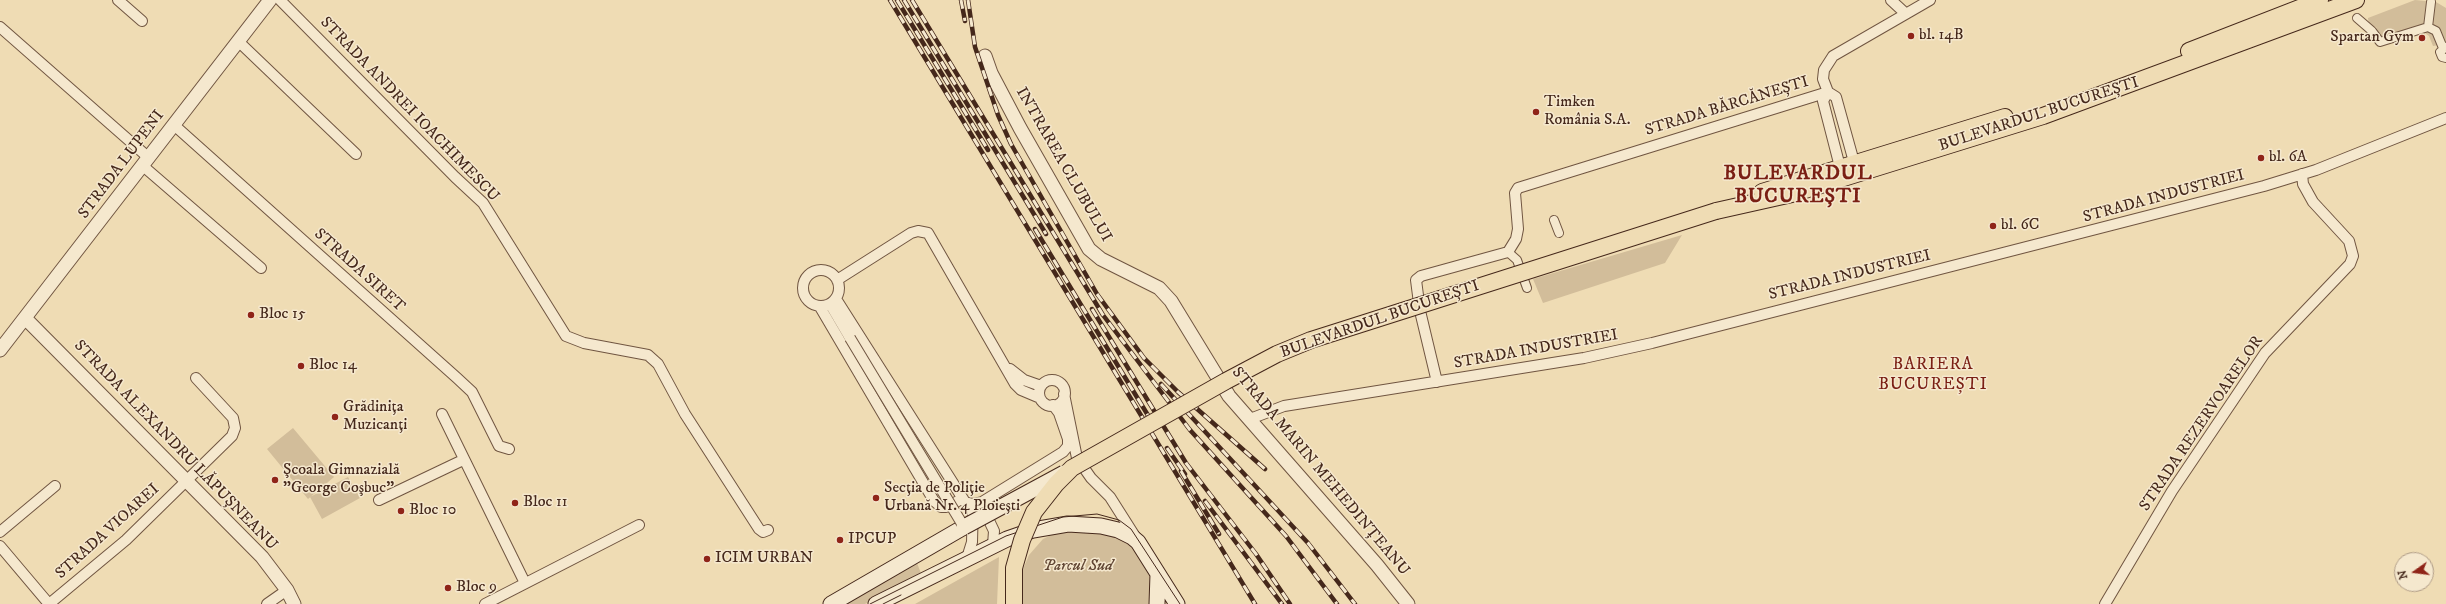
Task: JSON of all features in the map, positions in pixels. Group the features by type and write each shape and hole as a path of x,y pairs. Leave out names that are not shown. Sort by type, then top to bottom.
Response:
{"main road":[{"name":"BULEVARDUL BUCUREȘTI","path":"1716,212 1756,194 2095,87 2320,0"},
{"name":"BULEVARDUL BUCUREȘTI","path":"1014,604 1014,568 1027,526 1041,502 1074,462 1226,380 1294,347 1716,212 1792,194 2043,116 2356,0"},
{"path":"831,604 1074,462"},
{"path":"876,604 967,558 994,538 1007,539 1033,530 1058,525 1078,524 1118,530 1138,542 1176,604"},
{"path":"1156,604 1158,574"}],"street":[{"path":"118,0 142,21"},
{"name":"STRADA LUPENI","path":"0,350 270,0"},
{"name":"STRADA ANDREI IOACHIMESCU","path":"280,0 459,182 484,203 566,336 584,343 648,355 658,364 685,414 759,529 763,532 768,530"},
{"path":"1891,0 1905,13"},
{"name":"STRADA BĂRCĂNEȘTI","path":"1508,252 1516,239 1518,228 1515,193 1518,188 1828,92 1823,79 1824,70 1833,56 1905,13 1930,0"},
{"path":"2428,27 2431,2"},
{"path":"2357,18 2372,31 2380,42 2428,27 2436,31 2444,48 2440,54 2446,58"},
{"path":"0,27 261,268"},
{"path":"238,41 356,154"},
{"name":"INTRAREA CLUBULUI","path":"985,56 996,82 1020,128 1089,248 1101,259 1159,288 1178,310 1208,362"},
{"path":"1828,92 1836,97 1847,165 1823,101 1828,92"},
{"name":"STRADA INDUSTRIEI","path":"1250,419 1284,406 1584,358 1637,346 2076,235 2302,174 2446,118"},
{"name":"STRADA SIRET","path":"174,125 472,392 499,446 509,449"},
{"name":"STRADA REZERVOARELOR","path":"2105,604 2172,490 2265,353 2350,264 2353,256 2349,241 2313,202 2303,184 2302,174"},
{"path":"1554,220 1559,233"},
{"path":"837,280 911,233 918,231 928,233 1018,387 1040,398 1046,404 1053,405 1061,401 1064,394"},
{"path":"1437,382 1420,311 1416,280 1421,276 1508,252 1517,260 1527,288"},
{"path":"820,270 831,274 837,280 839,287 828,303 811,304 806,298 803,291 805,280 812,273 820,270"},
{"path":"828,303 964,527"},
{"path":"828,303 917,473 929,491 941,507 946,507 961,499"},
{"path":"828,303 961,499 977,504 994,538"},
{"name":"STRADA ALEXANDRU LĂPUȘNEANU","path":"25,318 262,558 287,590 294,604"},
{"path":"1002,360 1019,378 1041,386"},
{"name":"STRADA MARIN MEHEDINȚEANU","path":"1208,362 1229,396 1377,564 1408,604"},
{"name":"STRADA VIOAREI","path":"49,604 126,540 232,436 235,428 230,412 196,378"},
{"path":"1040,398 1041,386 1048,381 1056,381 1062,386 1074,462"},
{"path":"977,504 1063,452 1068,446 1068,439 1059,413 1053,405"},
{"path":"442,414 463,460 526,583"},
{"path":"1063,452 1086,472 1116,506 1138,542"},
{"path":"379,500 463,460"},
{"path":"917,473 927,479 933,479 943,475 947,477"},
{"path":"929,491 930,482 933,479"},
{"path":"0,532 55,486"},
{"path":"967,558 972,542 977,504"},
{"path":"1078,524 1109,523 1116,517 1116,506"},
{"path":"485,604 640,525"},
{"path":"0,546 49,604"},
{"path":"267,604 287,590"}],"green space":[{"path":"2415,0 2436,2 2446,8 2446,44 2433,46 2429,36 2419,28 2387,40 2381,37 2376,27 2369,26 2368,18"},
{"path":"1682,235 1665,263 1543,303 1533,279"},
{"path":"293,428 334,477 308,499 267,449"},
{"path":"348,477 360,498 322,519 310,497"},
{"name":"Parcul Sud","path":"1062,530 1123,535 1148,565 1153,586 1151,604 1022,604 1021,574 1029,555 1043,539"},
{"name":"Parcul Sud","path":"999,557 997,604 915,604"},
{"path":"917,563 922,576 865,604 841,604"}],"tram line":[{"path":"870,604 1006,536 1063,517 1097,514 1119,520 1131,529 1180,604"},
{"path":"883,604 901,595"}],"railway":[{"path":"890,0 1255,604"},
{"path":"897,0 988,150"},
{"path":"904,0 1046,234"},
{"path":"912,0 1103,315 1190,430 1286,536 1337,604"},
{"path":"961,0 965,21"},
{"path":"968,0 975,47 998,115 1011,144 1097,294 1144,358 1178,392 1265,469"},
{"path":"1035,229 1149,417"},
{"path":"1092,309 1186,463 1256,554 1290,604"},
{"path":"1161,384 1308,543 1355,604"},
{"path":"1167,448 1185,474"},
{"path":"1181,471 1219,534"},
{"path":"1205,501 1282,604"}],"place":[{"name":"bl. 14B","path":"1911,36"},
{"name":"Spartan Gym","path":"2422,38"},
{"name":"Timken România S.A.","path":"1536,112"},
{"name":"bl. 6A","path":"2261,158"},
{"name":"bl. 6C","path":"1993,226"},
{"name":"Bloc 15","path":"251,315"},
{"name":"Bloc 14","path":"301,366"},
{"name":"Grădinița Muzicanți","path":"335,417"},
{"name":"Şcoala Gimnazială \"George Coşbuc\"","path":"275,480"},
{"name":"Secția de Poliție Urbană Nr. 4 Ploiești","path":"876,498"},
{"name":"Bloc 11","path":"515,503"},
{"name":"Bloc 10","path":"401,511"},
{"name":"IPCUP","path":"840,540"},
{"name":"ICIM URBAN","path":"707,559"},
{"name":"Bloc 9","path":"448,588"}],"district":[{"name":"BULEVARDUL BUCUREȘTI","path":"1798,186"},
{"name":"BARIERA BUCUREȘTI","path":"1933,375"}]}
